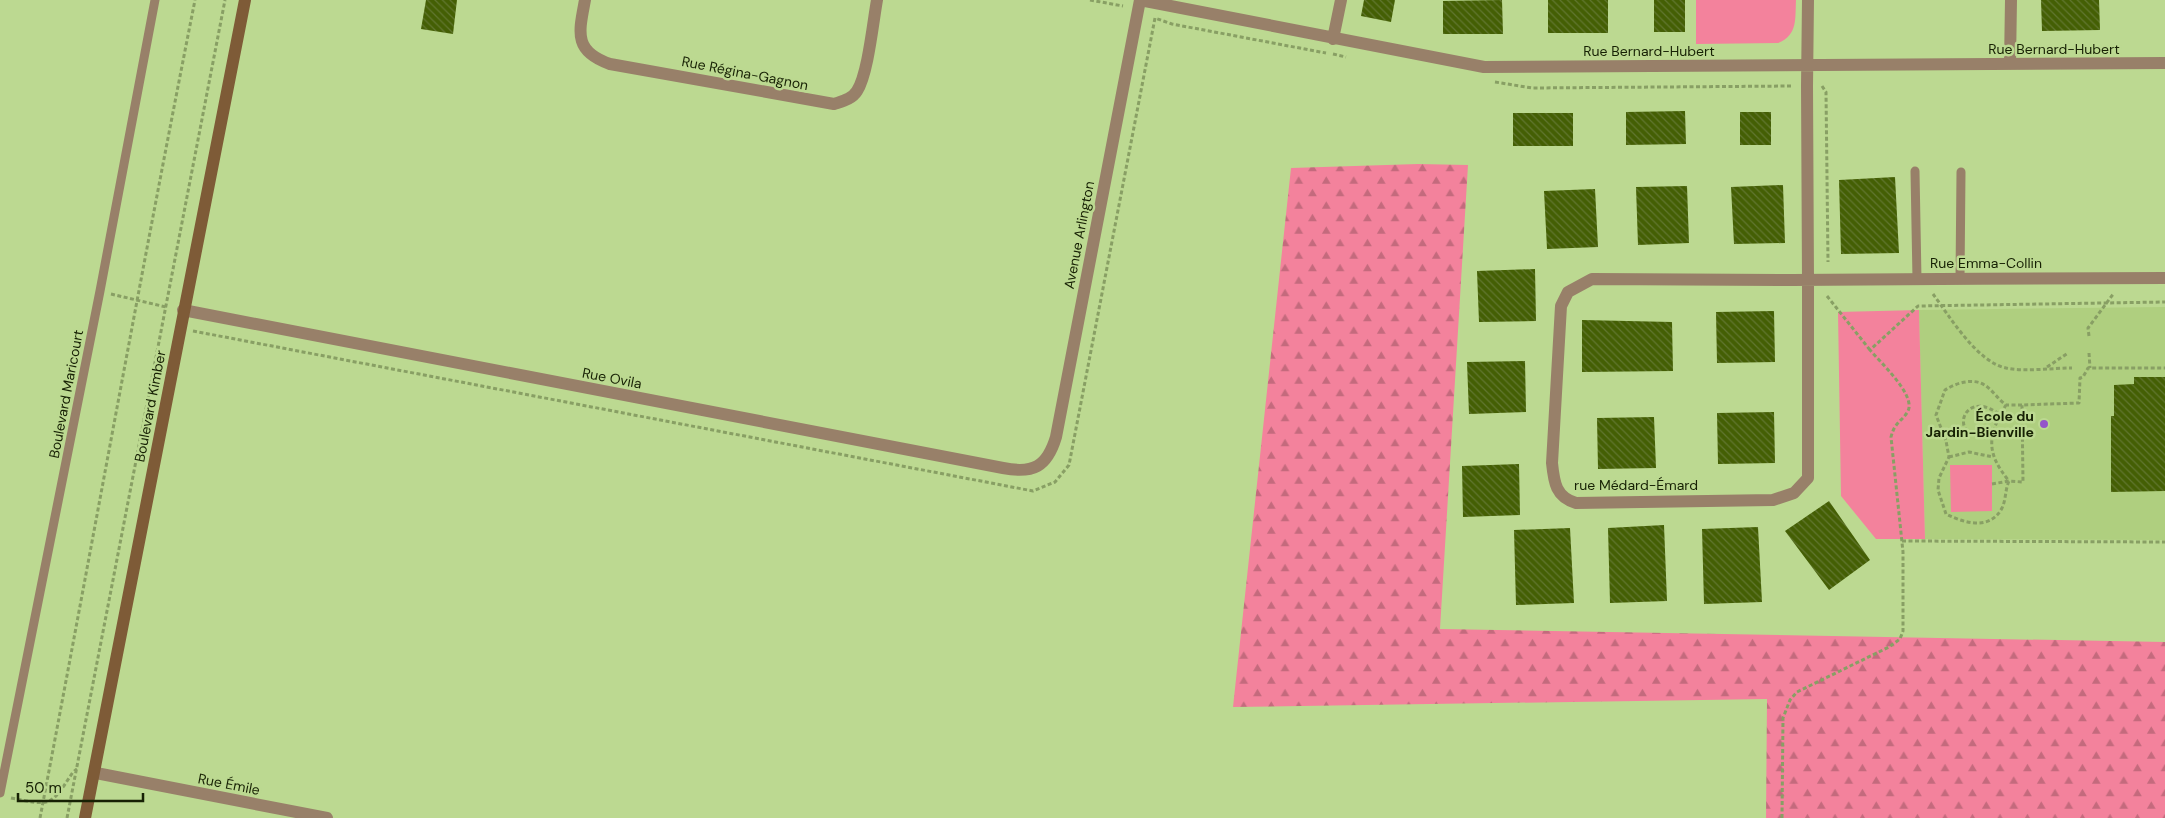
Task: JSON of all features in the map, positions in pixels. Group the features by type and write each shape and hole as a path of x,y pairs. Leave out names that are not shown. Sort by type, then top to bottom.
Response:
{"street":[{"name":"Boulevard Kimber","path":"85,818 96,773 183,310 245,0"},
{"name":"Rue Régina-Gagnon","path":"585,0 580,31 581,41 586,52 597,60 619,66 834,104 848,100 857,92 862,79 877,0"},
{"name":"Rue Bernard-Hubert","path":"1140,0 1333,39 1484,66 2165,63"},
{"name":"Avenue Arlington","path":"1035,468 1047,459 1056,437 1140,0"},
{"path":"1333,39 1341,0"},
{"name":"rue Médard-Émard","path":"1808,0 1807,65 1808,280 1808,478 1794,493 1773,500 1576,503 1566,500 1554,486 1552,464 1561,306 1568,292 1592,279 1808,280"},
{"path":"2010,64 2011,0"},
{"name":"Rue Emma-Collin","path":"1808,280 2165,278"},
{"name":"Rue Ovila","path":"183,310 1003,468 1015,470 1035,468"},
{"name":"Rue Émile","path":"96,773 327,818"}],"lane":[{"name":"Boulevard Maricourt","path":"4,795 156,0"},
{"path":"1915,171 1918,279"},
{"path":"1960,279 1961,172"}],"path":[{"path":"40,818 89,566 136,301 195,0"},
{"name":"Boulevard Kimber","path":"67,818 78,769 225,0"},
{"path":"1090,0 1123,6"},
{"path":"209,335 1026,491 1043,488 1055,482 1069,465 1155,18"},
{"path":"1822,86 1826,92 1828,262"},
{"path":"100,291 166,307"},
{"path":"2089,336 2088,328 2114,293"},
{"path":"1933,294 1980,355 1992,363 2006,368 2072,368"},
{"path":"1782,818 1783,718 1790,700 1797,692 1889,647 1900,639 1903,631 1902,542 1891,437 1893,427 1908,412 1910,403 1906,393 1827,296"},
{"path":"1870,350 1918,306 2165,302"},
{"path":"2047,368 2062,359 2068,352"},
{"path":"2089,353 2090,368"},
{"path":"2006,405 1992,437 1994,457 2009,481 2002,510 1990,520 1978,524 1961,522 1946,514 1940,500 1938,478 1948,457 1946,441 1936,415 1945,390 1964,382 1977,382 1987,386 2006,405 2079,403 2080,378 2090,368 2165,368"},
{"path":"1992,437 1979,436 1969,432 1965,427 1965,414 1968,409 1976,405 1983,405 2000,415"},
{"path":"1992,484 2009,481 2023,482 2022,405"},
{"path":"1948,457 1969,452 1994,457"},
{"path":"1902,542 2165,542"},
{"path":"4,795 44,804 55,799 73,772 78,769"}],"shaded area":[{"name":"École du Jardin-Bienville","path":"2165,307 2165,540 1925,539 1919,310"}],"green space":[{"path":"1696,0 1796,0 1794,26 1789,36 1778,43 1696,44"},
{"path":"1418,164 1468,165 1440,629 2165,642 2165,818 1766,818 1767,699 1233,707 1291,168"},
{"path":"1919,310 1925,539 1876,539 1841,496 1838,312"},
{"path":"1950,465 1992,465 1992,511 1951,512"}],"building":[{"path":"426,0 457,0 453,34 421,29"},
{"path":"1364,0 1395,0 1391,22 1361,16"},
{"path":"1502,0 1503,34 1443,34 1443,1"},
{"path":"1548,0 1608,0 1608,33 1548,33"},
{"path":"1654,0 1685,0 1685,32 1654,32"},
{"path":"2041,0 2099,0 2100,30 2042,31"},
{"path":"1685,111 1686,144 1626,145 1626,112"},
{"path":"1740,112 1771,112 1771,145 1740,145"},
{"path":"1513,113 1573,113 1573,146 1513,146"},
{"path":"1895,177 1899,253 1841,254 1839,180"},
{"path":"1783,185 1785,243 1734,244 1731,187"},
{"path":"1687,186 1689,243 1638,245 1636,187"},
{"path":"1595,189 1598,247 1547,249 1544,191"},
{"path":"1535,269 1536,321 1479,322 1477,271"},
{"path":"1774,311 1775,362 1717,363 1716,312"},
{"path":"1582,320 1672,322 1673,371 1582,372"},
{"path":"1525,361 1526,412 1469,414 1467,362"},
{"path":"2134,377 2165,377 2165,491 2111,492 2111,416 2114,416 2114,385 2134,384"},
{"path":"1774,412 1775,463 1718,464 1717,413"},
{"path":"1654,417 1656,468 1598,469 1597,418"},
{"path":"1519,464 1520,515 1463,517 1462,466"},
{"path":"1829,501 1870,560 1829,590 1785,531"},
{"path":"1664,525 1667,601 1610,603 1608,528"},
{"path":"1758,527 1762,602 1704,604 1702,529"},
{"path":"1570,528 1574,603 1516,605 1514,530"}],"place":[{"name":"École du Jardin-Bienville","path":"2044,424"}]}
